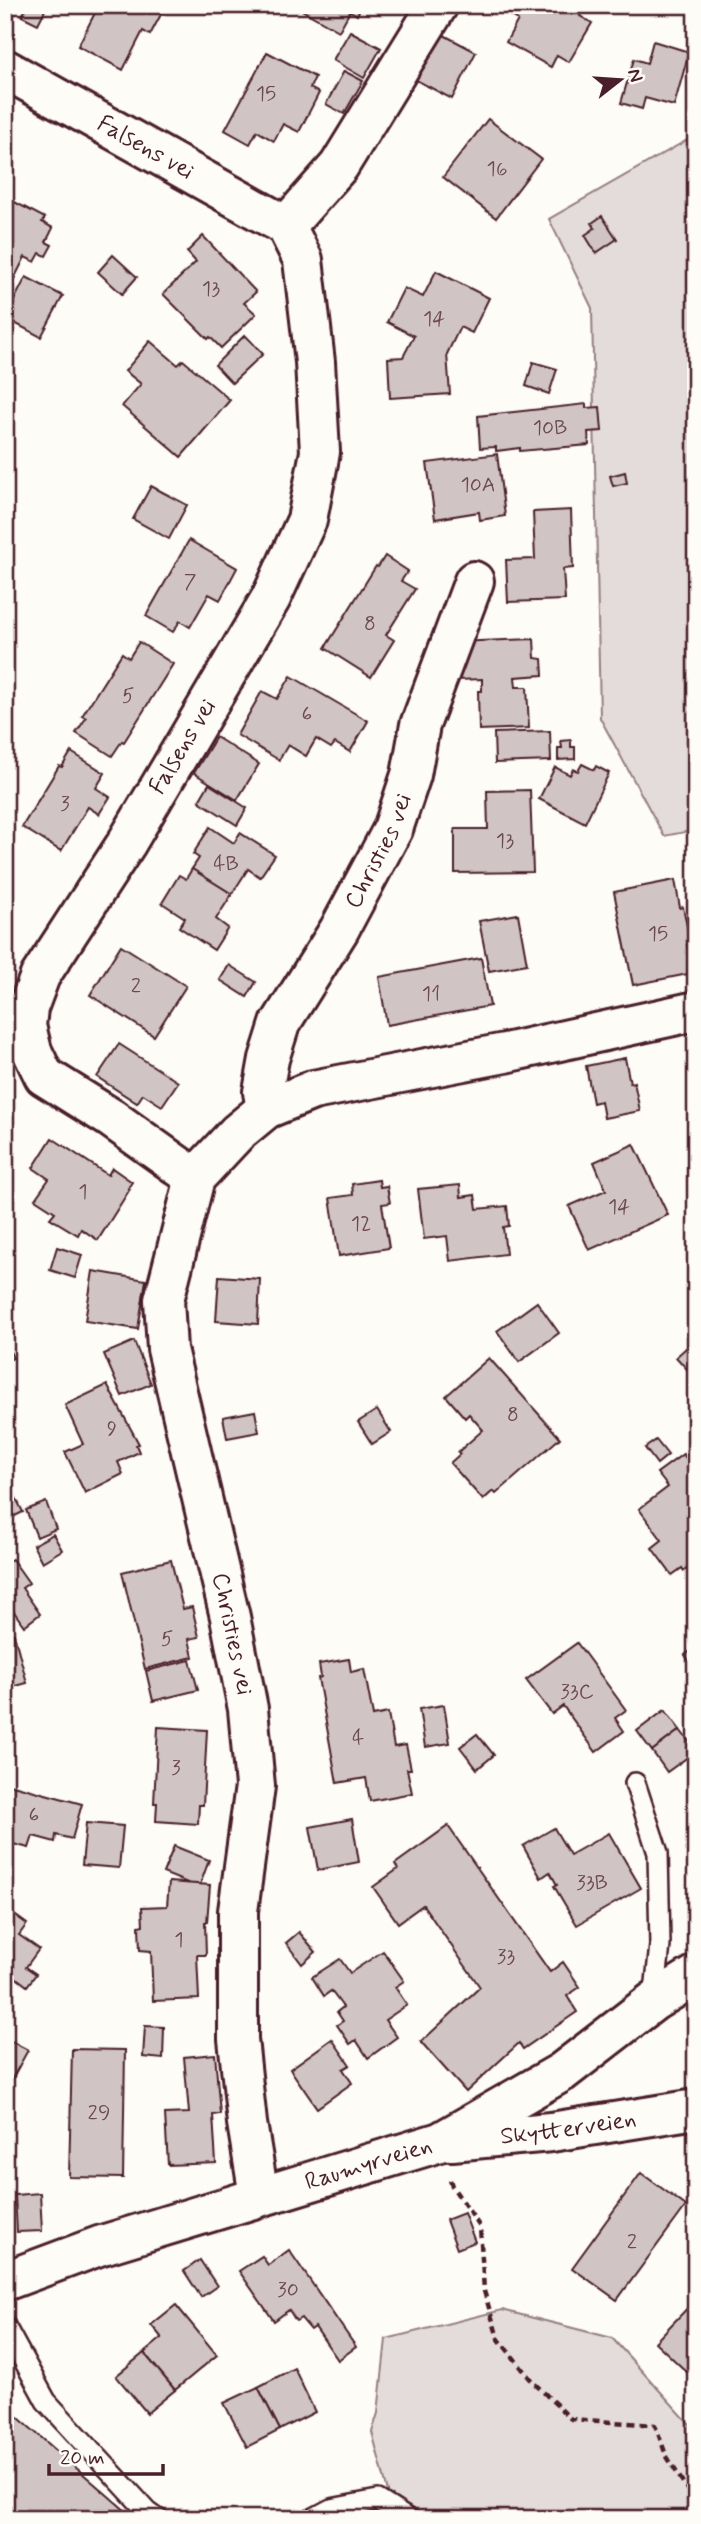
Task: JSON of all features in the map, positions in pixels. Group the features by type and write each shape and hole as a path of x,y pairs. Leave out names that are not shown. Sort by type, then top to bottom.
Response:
{"street":[{"path":"286,226 339,166 438,5"},
{"name":"Falsens vei","path":"5,69 286,226 303,260 315,362 320,453 307,520 271,598 126,844 40,976 28,1008 26,1026 32,1051 44,1076 111,1118 195,1178"},
{"name":"Christies vei","path":"266,1109 263,1092 268,1059 281,1024 339,930 393,828 411,775 420,725 474,581"},
{"name":"Christies vei","path":"259,2196 247,2123 238,2039 238,1912 255,1786 248,1709 230,1617 167,1349 164,1300 195,1178 237,1133 266,1109 313,1090 505,1053 696,1011"},
{"name":"Raumyrveien","path":"5,2281 99,2246 440,2142 562,2072 654,2001 696,1975"},
{"name":"Skytterveien","path":"440,2142 551,2132 696,2109"}],"lane":[{"path":"635,1783 658,1853 660,1945 654,2001"},
{"path":"5,2326 46,2401 148,2512 158,2519"},
{"path":"312,2519 331,2509 378,2500 408,2519"}],"path":[{"path":"440,2142 452,2186 480,2227 484,2291 498,2338 532,2381 571,2418 655,2425 666,2455 696,2504"}],"shaded area":[{"path":"696,135 696,830 664,836 600,718 592,308 549,219"},
{"path":"502,2310 612,2338 696,2431 696,2519 395,2519 372,2432 378,2413 386,2339"}],"building":[{"path":"28,5 47,6 38,24 22,16"},
{"path":"99,5 166,5 150,35 143,31 123,70 78,46"},
{"path":"293,5 362,5 357,15 350,11 339,31"},
{"path":"516,5 585,5 580,16 592,23 569,62 557,55 551,67 506,42 518,20 510,15"},
{"path":"350,31 381,48 364,78 333,60"},
{"path":"440,33 476,52 452,99 416,80"},
{"path":"653,41 689,52 674,106 645,98 642,109 621,103 634,59 647,63"},
{"path":"267,52 315,77 310,88 319,93 299,132 283,124 274,141 257,131 250,144 225,130"},
{"path":"344,71 363,81 344,114 326,104"},
{"path":"488,119 541,159 496,218 443,177"},
{"path":"5,197 45,218 42,222 53,228 46,242 52,245 46,256 40,253 35,262 25,257 12,283 5,280"},
{"path":"602,216 617,239 596,253 585,235 595,228 592,223"},
{"path":"203,236 256,292 244,303 256,314 221,348 210,337 208,339 163,294 196,262 187,252"},
{"path":"113,255 137,277 122,294 98,272"},
{"path":"436,271 489,298 472,333 460,327 447,354 450,394 390,398 388,358 403,357 414,336 387,322 404,288 423,297"},
{"path":"26,277 63,296 41,337 5,318"},
{"path":"245,335 263,354 232,383 215,365"},
{"path":"150,341 178,365 183,360 230,400 181,457 122,406 141,384 125,371"},
{"path":"533,362 557,369 549,394 526,386"},
{"path":"586,404 586,408 600,407 602,431 588,432 589,445 520,451 520,448 496,451 496,447 480,448 478,416"},
{"path":"497,454 505,516 480,520 479,512 435,519 427,463"},
{"path":"625,472 627,483 613,486 610,476"},
{"path":"151,486 187,505 169,539 133,519"},
{"path":"571,510 573,568 563,569 565,600 508,602 506,560 535,559 533,512"},
{"path":"189,540 237,568 220,600 209,594 190,627 180,621 173,632 146,616"},
{"path":"385,556 408,571 401,581 415,589 386,635 394,640 371,677 325,648"},
{"path":"534,639 535,658 542,659 543,675 515,677 516,687 527,687 529,728 479,730 478,691 482,691 482,679 457,680 455,642"},
{"path":"139,642 173,664 124,742 122,741 112,756 76,733 86,718 82,716 122,653 129,658"},
{"path":"291,676 368,721 350,752 335,743 331,748 316,739 306,756 288,745 279,760 237,735 262,691 277,699"},
{"path":"550,731 551,761 495,763 494,733"},
{"path":"216,737 259,764 237,800 194,773"},
{"path":"571,740 571,747 575,747 575,759 558,760 561,741"},
{"path":"71,752 105,773 96,788 110,797 99,814 88,807 61,851 22,827 59,766 62,767"},
{"path":"582,764 594,770 596,766 609,773 585,823 539,799 555,767 570,775 573,769 578,771"},
{"path":"209,784 247,808 237,825 199,801"},
{"path":"530,790 533,872 455,873 455,829 488,829 487,791"},
{"path":"210,827 234,843 240,833 275,855 260,877 248,869 232,894 192,869 199,858 193,854"},
{"path":"192,869 232,894 216,919 228,928 214,950 179,927 185,918 162,903 179,875 186,879"},
{"path":"675,880 691,945 687,945 693,973 633,985 614,892"},
{"path":"518,914 527,964 489,971 479,921"},
{"path":"121,945 186,986 154,1036 90,995"},
{"path":"481,958 490,1006 387,1025 379,977"},
{"path":"229,965 256,982 247,997 220,980"},
{"path":"119,1044 178,1082 162,1106 143,1094 137,1103 97,1077"},
{"path":"625,1058 630,1083 634,1082 640,1111 604,1118 601,1101 593,1103 586,1066"},
{"path":"52,1138 108,1175 112,1168 132,1182 98,1240 81,1229 78,1235 50,1218 55,1212 35,1199 49,1179 33,1168"},
{"path":"634,1144 668,1215 589,1250 569,1206 606,1190 594,1162"},
{"path":"379,1180 380,1187 387,1186 390,1203 382,1204 389,1248 339,1256 330,1198 353,1195 352,1184"},
{"path":"460,1185 461,1197 475,1195 477,1209 507,1206 509,1226 503,1227 506,1254 450,1261 447,1236 424,1239 418,1189"},
{"path":"57,1247 82,1255 75,1278 50,1270"},
{"path":"93,1271 146,1280 138,1329 85,1321"},
{"path":"219,1276 260,1279 258,1324 216,1321"},
{"path":"537,1302 559,1333 519,1362 497,1331"},
{"path":"696,1339 696,1379 676,1357"},
{"path":"5,1340 13,1358 5,1362"},
{"path":"134,1341 151,1384 122,1396 104,1354"},
{"path":"489,1358 560,1438 496,1494 493,1491 483,1500 450,1463 460,1454 458,1452 483,1430 469,1414 465,1418 446,1396"},
{"path":"107,1385 139,1444 136,1445 139,1452 118,1462 123,1474 85,1493 65,1452 83,1444 65,1405"},
{"path":"377,1410 391,1432 372,1444 358,1422"},
{"path":"255,1411 259,1432 227,1438 223,1417"},
{"path":"656,1440 668,1455 657,1464 645,1448"},
{"path":"683,1454 696,1472 696,1489 690,1494 696,1502 696,1562 684,1571 682,1568 672,1575 652,1548 662,1540 639,1509 668,1487 657,1473"},
{"path":"5,1476 23,1512 5,1521"},
{"path":"46,1502 56,1529 37,1537 26,1510"},
{"path":"53,1534 62,1550 42,1562 33,1545"},
{"path":"12,1559 29,1583 22,1588 40,1614 24,1626 5,1599 5,1564"},
{"path":"171,1560 183,1609 192,1607 199,1637 189,1639 193,1657 145,1669 122,1572"},
{"path":"14,1634 27,1683 5,1689 5,1636"},
{"path":"577,1643 626,1710 615,1718 624,1731 596,1752 563,1706 552,1714 526,1680"},
{"path":"696,1647 696,1671 685,1655"},
{"path":"349,1659 351,1672 364,1669 373,1716 388,1713 394,1747 406,1745 412,1793 370,1801 366,1778 337,1783 318,1678 321,1677 319,1664"},
{"path":"190,1660 198,1690 153,1701 146,1671"},
{"path":"444,1705 450,1743 425,1747 419,1709"},
{"path":"665,1710 680,1730 652,1751 637,1731"},
{"path":"158,1727 207,1730 203,1805 199,1805 198,1824 156,1821 157,1803 154,1803"},
{"path":"680,1730 696,1751 667,1772 652,1751"},
{"path":"477,1734 494,1755 477,1769 460,1747"},
{"path":"9,1784 82,1804 72,1839 56,1835 55,1842 33,1836 29,1848 5,1842 5,1799"},
{"path":"352,1819 359,1862 318,1870 310,1827"},
{"path":"86,1823 123,1826 119,1868 82,1865"},
{"path":"448,1826 550,1972 563,1962 580,1987 567,1996 577,2012 523,2049 519,2043 466,2092 421,2042 480,1987 423,1905 398,1923 373,1887 398,1869 395,1864"},
{"path":"554,1828 570,1855 609,1833 641,1888 577,1925 554,1886 557,1885 550,1872 541,1878 523,1846"},
{"path":"174,1846 209,1860 200,1885 190,1884 163,1873"},
{"path":"169,1882 210,1885 205,1922 206,1955 197,1955 199,1999 153,2001 151,1951 140,1950 139,1926 143,1925 142,1907 167,1906"},
{"path":"5,1908 27,1924 19,1935 39,1949 26,1967 36,1974 27,1986 5,1969"},
{"path":"299,1932 316,1952 302,1964 286,1943"},
{"path":"383,1951 404,1981 395,1987 407,2005 385,2020 397,2037 368,2058 356,2040 350,2044 337,2025 343,2021 337,2012 343,2007 331,1991 324,1996 312,1977 340,1959 350,1973"},
{"path":"145,2026 164,2027 163,2059 143,2057"},
{"path":"5,2038 28,2050 12,2079 5,2075"},
{"path":"332,2039 350,2065 343,2069 352,2083 317,2108 290,2069"},
{"path":"72,2049 125,2050 123,2178 69,2177"},
{"path":"215,2054 220,2114 213,2115 216,2163 168,2165 165,2114 189,2113 184,2057"},
{"path":"641,2173 686,2206 617,2300 572,2268"},
{"path":"40,2193 42,2231 17,2232 15,2195"},
{"path":"464,2213 475,2242 457,2249 446,2220"},
{"path":"289,2250 356,2347 338,2360 315,2327 311,2330 301,2318 296,2321 289,2310 274,2321 239,2271 262,2256 268,2265"},
{"path":"200,2260 217,2286 201,2297 184,2271"},
{"path":"696,2299 696,2367 689,2374 655,2342"},
{"path":"176,2305 217,2355 175,2390 144,2353 162,2338 151,2325"},
{"path":"144,2353 175,2390 147,2413 116,2376"},
{"path":"294,2368 315,2412 280,2430 258,2387"},
{"path":"258,2387 280,2430 247,2447 224,2403"},
{"path":"5,2406 135,2519 5,2519"}]}
